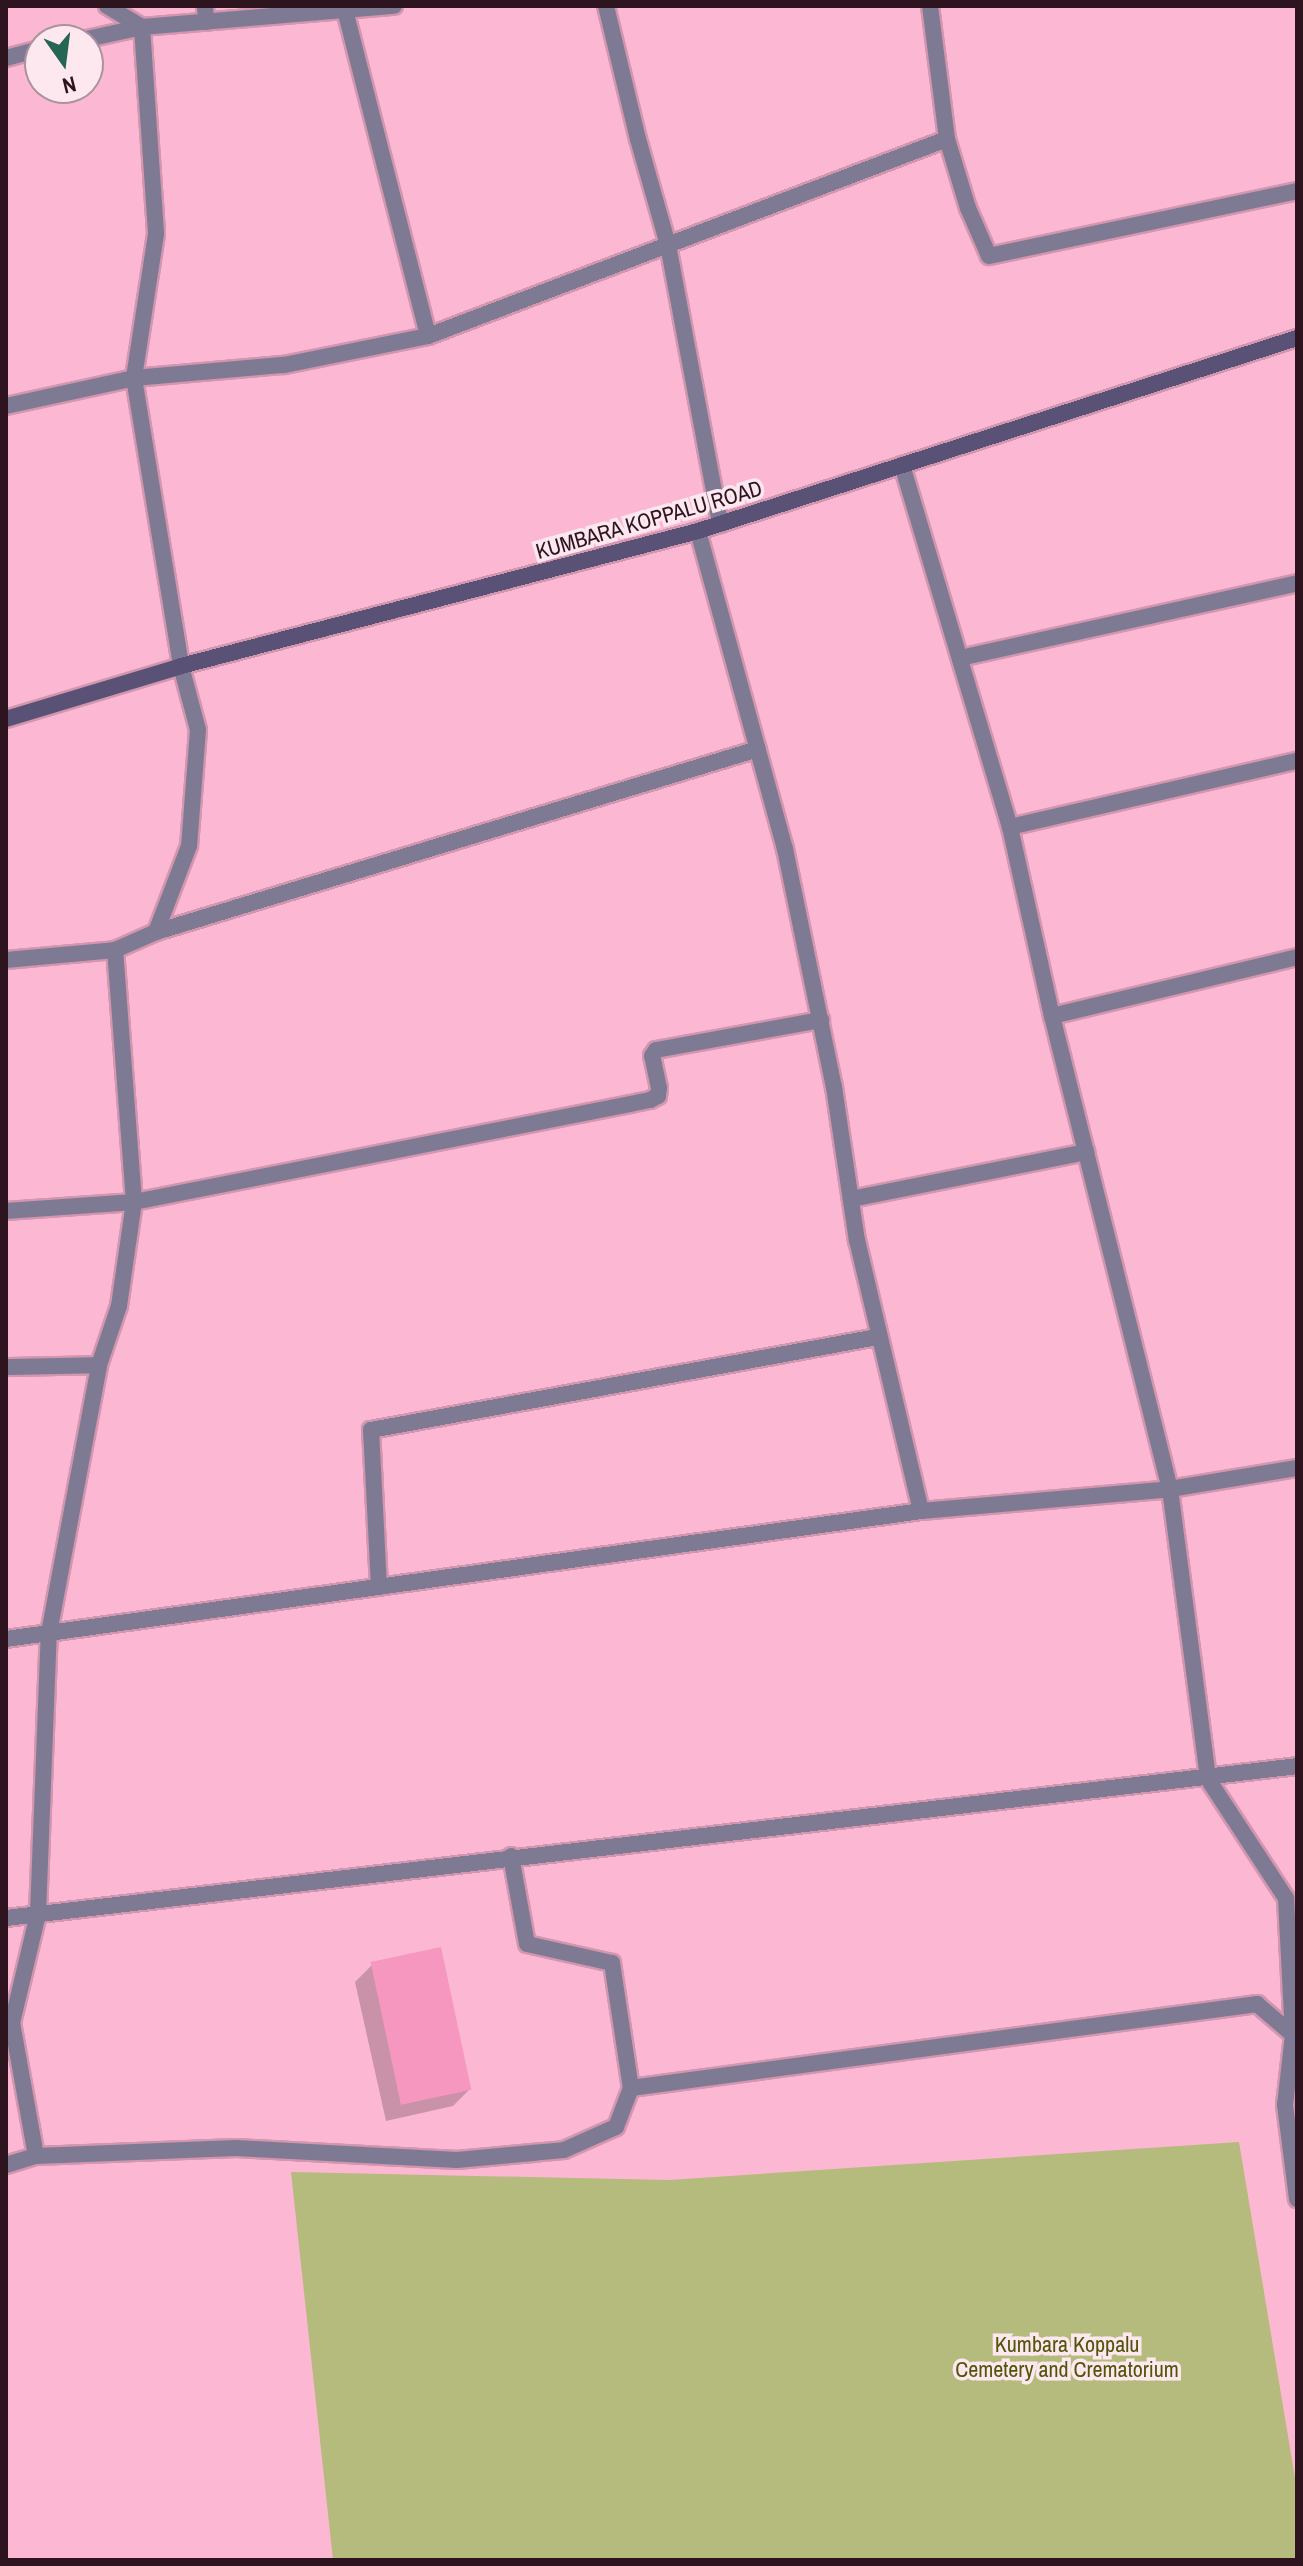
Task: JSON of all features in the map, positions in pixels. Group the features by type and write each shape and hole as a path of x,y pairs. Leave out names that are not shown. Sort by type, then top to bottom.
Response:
{"street":[{"path":"107,6 142,27"},
{"path":"104,35 205,14 383,6"},
{"path":"606,6 638,139 668,245 720,524"},
{"path":"930,6 947,139 968,208 989,256 1297,191"},
{"path":"345,10 428,336"},
{"path":"142,27 156,234 134,378 181,666 198,730 189,846 156,932"},
{"path":"6,406 134,378 284,365 428,336 947,139"},
{"name":"KUMBARA KOPPALU ROAD","path":"6,719 181,666 698,531 1297,338"},
{"path":"902,465 1010,827 1052,1016 1170,1489 1208,1779 1286,1898 1293,2035 1291,2104 1297,2199"},
{"path":"698,531 785,849 821,1020 877,1337 921,1511"},
{"path":"960,658 1297,583"},
{"path":"6,960 115,950 156,932 758,749"},
{"path":"1010,827 1297,761"},
{"path":"36,2156 12,2023 38,1914 49,1633 99,1365 119,1306 134,1202 115,950"},
{"path":"1052,1016 1297,957"},
{"path":"6,1211 134,1202 650,1100 658,1096 659,1088 652,1056 656,1050 821,1020"},
{"path":"851,1199 1086,1152"},
{"path":"379,1587 371,1430 877,1337"},
{"path":"6,1367 99,1365"},
{"path":"6,1639 921,1511 1170,1489 1297,1468"},
{"path":"6,1918 511,1856 1208,1779 1297,1766"},
{"path":"6,2165 36,2156 236,2148 457,2160 564,2150 616,2127 631,2088 612,1963 527,1944 511,1856"},
{"path":"631,2088 1257,2004 1293,2035"}],"green space":[{"name":"Kumbara Koppalu Cemetery and Crematorium","path":"1239,2142 1297,2490 1297,2560 333,2560 291,2172 669,2180"}],"building":[{"path":"441,1947 471,2090 401,2105 371,1962"}]}
